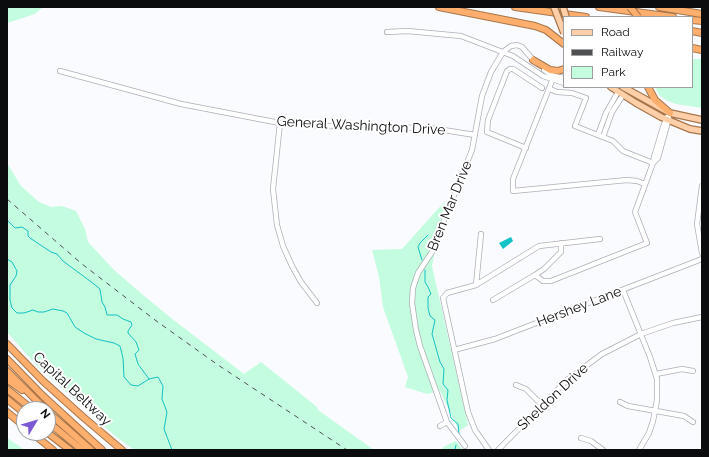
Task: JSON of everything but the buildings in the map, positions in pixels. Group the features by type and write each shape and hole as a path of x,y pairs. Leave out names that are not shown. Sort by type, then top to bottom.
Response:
{"highway":[{"path":"439,7 535,26 546,30 563,43"},
{"path":"515,7 579,16"},
{"path":"599,7 666,16"},
{"path":"630,7 637,16"},
{"path":"659,7 702,14"},
{"path":"520,22 546,33 563,48"},
{"path":"533,60 550,70 558,71 563,69"},
{"path":"649,88 655,100 670,113"},
{"name":"Capital Beltway","path":"7,344 54,392 122,450"},
{"path":"7,359 91,442 102,450"},
{"path":"7,371 37,401"},
{"path":"7,378 35,401"},
{"path":"7,389 22,401"},
{"path":"7,399 16,406"},
{"path":"7,412 16,419"},
{"path":"56,419 91,450"},
{"path":"56,429 82,450"},
{"path":"56,439 70,450"},
{"path":"42,441 53,450"}],"main road":[{"path":"554,7 563,30"},
{"path":"613,88 667,120 690,129 702,131"},
{"path":"625,88 649,103 670,113 702,120"}],"street":[{"path":"387,32 408,31 457,35 520,60 543,76 563,78"},
{"path":"503,52 511,46 519,46 527,51 533,60 554,78 563,82"},
{"name":"Bren Mar Drive","path":"465,446 447,422 418,341 412,296 418,273 436,246 443,223 472,150 485,86 491,72 503,52"},
{"path":"526,148 487,132 488,120 507,71 510,69 513,69 542,88"},
{"name":"General Washington Drive","path":"60,71 181,104 280,123 319,126 431,128 475,135"},
{"path":"554,78 513,179 513,192 627,180 645,184"},
{"path":"550,89 557,92 572,93 586,98 575,126 615,142 623,151 653,163"},
{"path":"600,136 621,93"},
{"path":"535,275 542,281 551,280 647,243 636,212 670,113"},
{"path":"280,123 273,189 277,225 283,246 292,266 301,282 317,303"},
{"path":"702,186 697,224 702,253"},
{"path":"476,285 481,234"},
{"path":"489,450 475,430 468,412 454,350 450,339 444,298 447,293 476,285 539,246 600,239"},
{"path":"493,300 544,269 561,252 561,243"},
{"name":"Hershey Lane","path":"454,350 495,339 702,259"},
{"path":"623,290 656,374 656,411 649,433 639,450"},
{"name":"Sheldon Drive","path":"498,450 567,380 589,363 614,347 641,334 673,323 702,317"},
{"path":"656,374 682,369 693,371"},
{"path":"516,385 526,389 542,405"},
{"path":"620,402 628,406 684,416 694,422"},
{"path":"440,426 447,422"},
{"path":"581,438 591,441 603,450"}],"green space":[{"path":"7,7 43,7 35,14 7,23"},
{"path":"693,59 702,59 702,108 676,104 659,95 656,88 693,88"},
{"path":"7,163 21,186 39,202 51,207 62,206 76,211 85,229 88,242 114,270 171,318 244,374 261,362 317,407 318,410 374,450 134,450 114,435 37,366 7,332"},
{"path":"445,201 432,266 468,425 459,431 440,391 427,394 405,387 408,377 383,307 379,277 372,250 402,249"},
{"path":"7,438 25,450 7,450"},
{"path":"456,441 463,450 441,450 445,446"}],"water":[{"path":"511,237 513,241 503,249 499,243"}],"waterway":[{"path":"7,220 15,228 22,227 28,231 28,236 30,238 51,252 57,254 63,261 100,289 102,302 107,315 117,315 131,322 132,325 128,333 136,342 139,350 135,354 138,364 149,379"},
{"path":"422,260 418,247 428,235"},
{"path":"7,259 12,262 17,271 16,276 10,285 10,300 12,308 17,313 24,313 33,310 44,312 53,309 63,311 67,313 75,327 84,333 96,339 120,346 123,358 124,377 131,385 138,386 149,379 158,377 163,386 162,399 167,412 164,429 172,450"},
{"path":"425,270 425,282 431,294 428,297 428,308 430,316 435,320 432,334 440,362 444,369 443,384 448,390 447,400 451,418 458,424 459,434"},
{"path":"455,450 456,445"}],"railway":[{"path":"7,199 82,264 155,320 218,365 347,450"}]}
